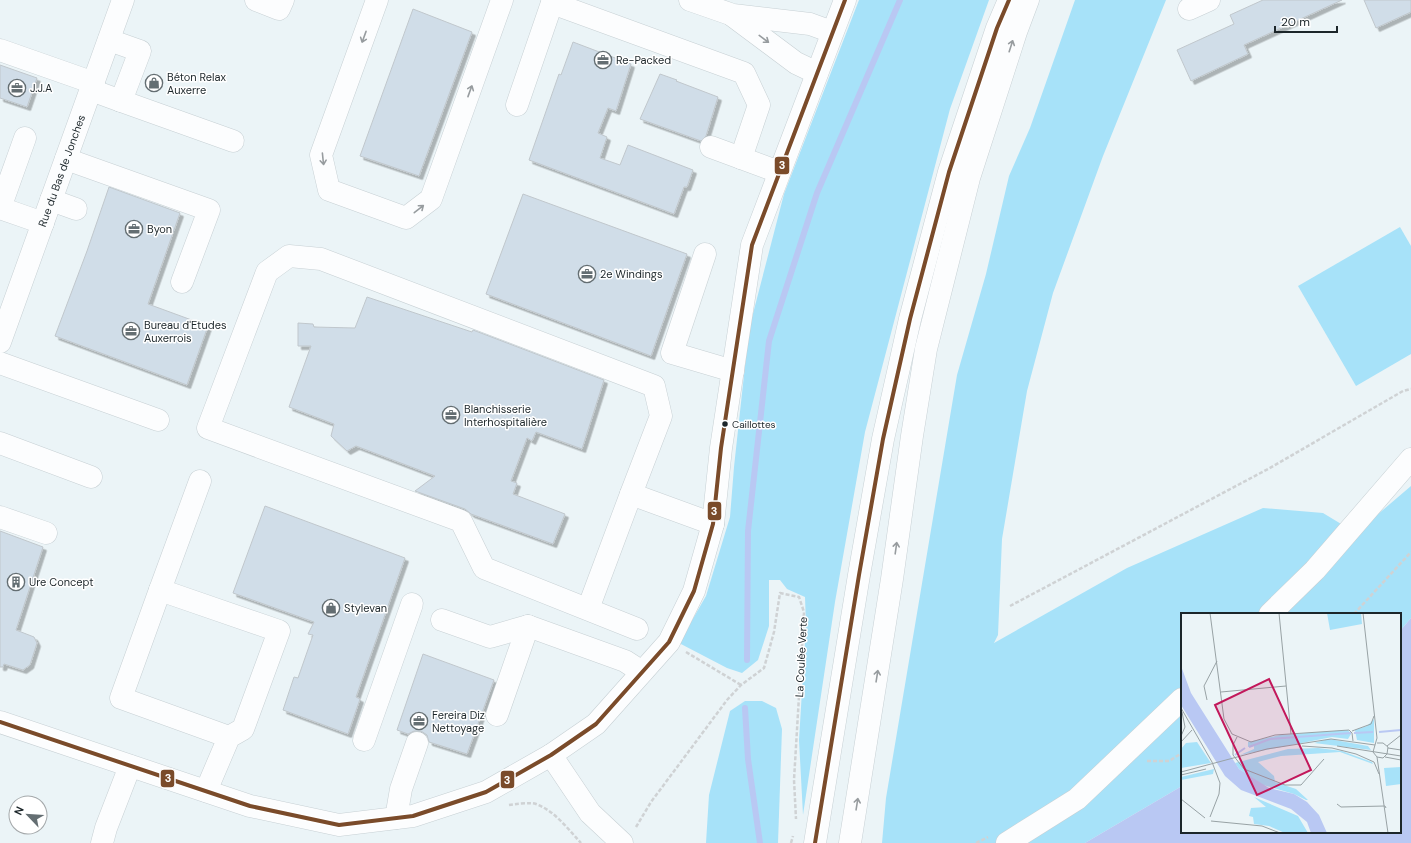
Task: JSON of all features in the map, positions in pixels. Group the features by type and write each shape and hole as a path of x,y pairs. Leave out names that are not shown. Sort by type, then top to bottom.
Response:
{"street":[{"name":"Rue du Bas de Jonches","path":"0,342 7,300 43,223 123,0"},
{"path":"256,0 279,9 282,0"},
{"path":"377,0 321,155 329,190 406,218 431,199 502,0"},
{"path":"690,0 732,15 810,24 832,32"},
{"path":"0,722 250,806 339,825 413,816 486,792 551,755 596,724 669,642 694,591 713,524 721,448 752,244 845,0"},
{"path":"815,843 858,575 881,447 910,319 950,172 997,28 1009,0"},
{"path":"850,843 892,579 926,349 969,178 1016,32 1028,0"},
{"path":"912,436 982,181 1042,0"},
{"path":"1189,9 1209,0"},
{"path":"516,105 553,2 744,73 759,105 740,158"},
{"path":"732,15 796,63 817,72"},
{"path":"109,40 140,51 121,101"},
{"path":"0,50 92,86 121,101 233,141"},
{"path":"25,138 0,208 43,223"},
{"path":"711,147 779,172"},
{"path":"66,159 208,210 182,282"},
{"path":"51,200 76,209"},
{"path":"704,254 672,353 733,371"},
{"path":"588,609 661,416 654,386 321,259 289,256 267,272 208,428 460,521 484,568 637,629"},
{"path":"0,363 158,420"},
{"path":"0,444 91,477"},
{"path":"1271,613 1315,570 1411,459"},
{"path":"200,481 121,698 229,737"},
{"path":"631,494 713,524"},
{"path":"0,516 46,533"},
{"path":"160,590 278,631 243,729 229,737 206,792"},
{"path":"364,740 412,604"},
{"path":"442,620 490,637 528,626 625,661 642,672"},
{"path":"497,715 528,626"},
{"path":"1007,843 1077,799 1181,700"},
{"path":"396,818 401,788 417,743"},
{"path":"551,755 590,813 616,838"},
{"path":"102,843 106,828 130,766"}],"path":[{"path":"1010,606 1268,469 1397,395 1411,389"},
{"path":"1355,613 1411,552"},
{"name":"La Coulée Verte","path":"616,838 652,802 727,700 741,685 764,668 774,632 780,593 799,597 804,612 794,780 796,822"},
{"path":"669,642 741,685"}],"shaded area":[{"path":"859,0 989,0 950,109 865,432 835,602 803,815 799,740 806,625 805,597 787,589 780,580 769,580 769,626 758,660 742,673 727,668 679,643 706,596 730,517 749,329 784,194"},
{"path":"1075,0 1166,0 1103,156 1053,293 1027,391 1002,539 998,635 994,643 1127,568 1263,508 1323,513 1356,533 1411,486 1411,618 1401,630 1401,613 1181,613 1181,787 1085,843 882,843 886,798 957,375 986,274 1009,176 1030,128"},
{"path":"1400,227 1411,246 1411,354 1356,386 1298,286"},
{"path":"1411,618 1411,843 1085,843 1181,787 1181,833 1401,833 1401,630"},
{"path":"745,701 762,701 776,708 782,729 778,843 706,843 709,795 730,711"}],"building":[{"path":"1263,0 1342,0 1244,45 1248,54 1191,81 1177,50 1234,24 1230,15"},
{"path":"1364,0 1411,0 1411,12 1376,28"},
{"path":"413,9 472,32 419,176 360,156"},
{"path":"573,42 631,64 616,111 608,108 598,133 607,137 600,158 620,165 628,145 693,170 687,187 684,187 674,214 529,160 559,74 561,75"},
{"name":"J.J.A","path":"0,65 37,78 27,107 0,98"},
{"path":"660,74 718,97 706,136 701,141 640,119"},
{"path":"109,187 180,213 148,304 208,326 187,385 55,336"},
{"name":"2e Windings","path":"523,194 687,254 651,356 486,294"},
{"name":"Blanchisserie Interhospitalière","path":"367,297 472,332 473,330 604,380 582,449 536,432 532,441 527,438 511,481 517,483 513,494 565,514 553,544 471,514 465,509 415,491 435,476 356,446 347,451 331,436 334,424 289,407 311,346 298,346 298,323 313,324 314,327 355,328"},
{"name":"Stylevan","path":"265,506 405,558 356,697 360,699 348,734 283,710 294,677 298,678 313,635 308,634 314,622 233,593"},
{"name":"Ure Concept","path":"0,531 43,547 16,630 34,637 37,643 30,665 23,670 4,664 3,667 0,667"},
{"path":"423,654 494,680 467,754 429,742 427,735 421,731 414,731 408,734 397,730"}],"waterway":[{"path":"747,660 748,531 769,341 817,193 900,0"},
{"path":"745,708 748,759 760,843"}],"transit line":[{"name":"3","path":"0,722 250,806 339,825 413,816 486,792 551,755 596,724 669,642 694,591 713,524 721,448 752,245 845,0"},
{"name":"3","path":"815,843 883,439 910,319 949,172 997,28 1009,0"}],"place":[{"name":"Re-Packed","path":"603,60"},
{"name":"Béton Relax Auxerre","path":"154,83"},
{"name":"J.J.A","path":"17,88"},
{"name":"Byon","path":"134,229"},
{"name":"2e Windings","path":"587,274"},
{"name":"Bureau d'Etudes Auxerrois","path":"131,331"},
{"name":"Blanchisserie Interhospitalière","path":"451,415"},
{"name":"Caillottes","path":"725,424"},
{"name":"Ure Concept","path":"16,582"},
{"name":"Stylevan","path":"331,608"},
{"name":"Fereira Diz Nettoyage","path":"419,721"}]}
